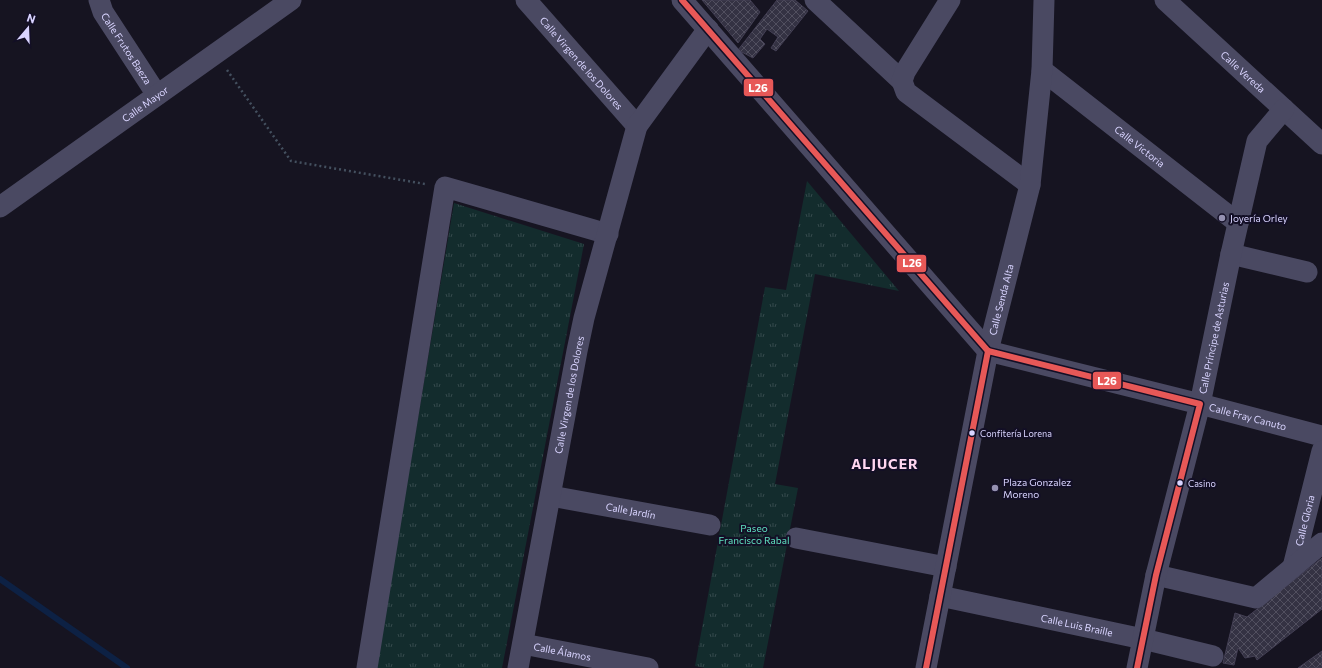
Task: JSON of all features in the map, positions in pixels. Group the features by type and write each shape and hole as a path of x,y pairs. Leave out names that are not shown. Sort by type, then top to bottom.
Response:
{"street":[{"name":"Calle Frutos Baeza","path":"99,0 103,12 157,95"},
{"name":"Calle Mayor","path":"0,207 291,0"},
{"name":"Calle Virgen de los Dolores","path":"526,0 637,126"},
{"path":"682,0 988,351"},
{"path":"815,0 902,81 906,92 1030,185"},
{"path":"902,81 905,72 950,0"},
{"name":"Calle Senda Alta","path":"926,668 988,351 1030,185 1042,70 1044,0"},
{"name":"Calle Vereda","path":"1165,0 1322,144"},
{"name":"Calle Virgen de los Dolores","path":"518,668 584,318 637,126 708,29"},
{"name":"Calle Victoria","path":"1042,70 1238,223"},
{"name":"Calle Príncipe de Asturias","path":"1137,668 1156,575 1200,404 1230,254 1258,142 1284,109"},
{"path":"368,668 445,187 608,234"},
{"path":"1230,254 1307,272"},
{"name":"Calle Fray Canuto","path":"988,351 1322,436"},
{"name":"Calle Gloria","path":"1294,567 1322,451"},
{"name":"Calle Jardín","path":"551,496 710,526"},
{"path":"796,538 946,567"},
{"path":"1156,575 1256,598 1322,543"},
{"name":"Calle Luis Braille","path":"940,596 1143,639 1213,656"},
{"name":"Calle Álamos","path":"523,644 648,668"}],"path":[{"path":"216,53 291,161 445,187"}],"green space":[{"name":"Paseo Francisco Rabal","path":"807,181 899,291 815,274 775,484 798,488 763,668 705,668 695,666 765,287 786,290"},
{"path":"454,203 584,244 502,668 376,668"}],"building":[{"path":"702,0 750,0 760,12 738,43"},
{"path":"777,0 795,0 808,11 776,51 771,48 778,37 767,29 760,39 765,44 753,58 738,50"},
{"path":"1322,558 1322,609 1257,660 1255,656 1245,658 1238,648 1234,665 1223,663 1235,613 1247,617"},
{"path":"1322,651 1322,668 1298,668"}],"waterway":[{"path":"0,579 127,668"}],"transit line":[{"name":"L26","path":"682,0 988,351"},
{"name":"L26","path":"988,351 1200,404 1156,575 1137,668"},
{"name":"L26","path":"926,668 988,351"}],"place":[{"name":"Joyería Orley","path":"1222,218"},
{"name":"Confitería Lorena","path":"972,433"},
{"name":"Casino","path":"1180,483"},
{"name":"Plaza Gonzalez Moreno","path":"995,488"}],"district":[{"name":"ALJUCER","path":"885,464"}]}
